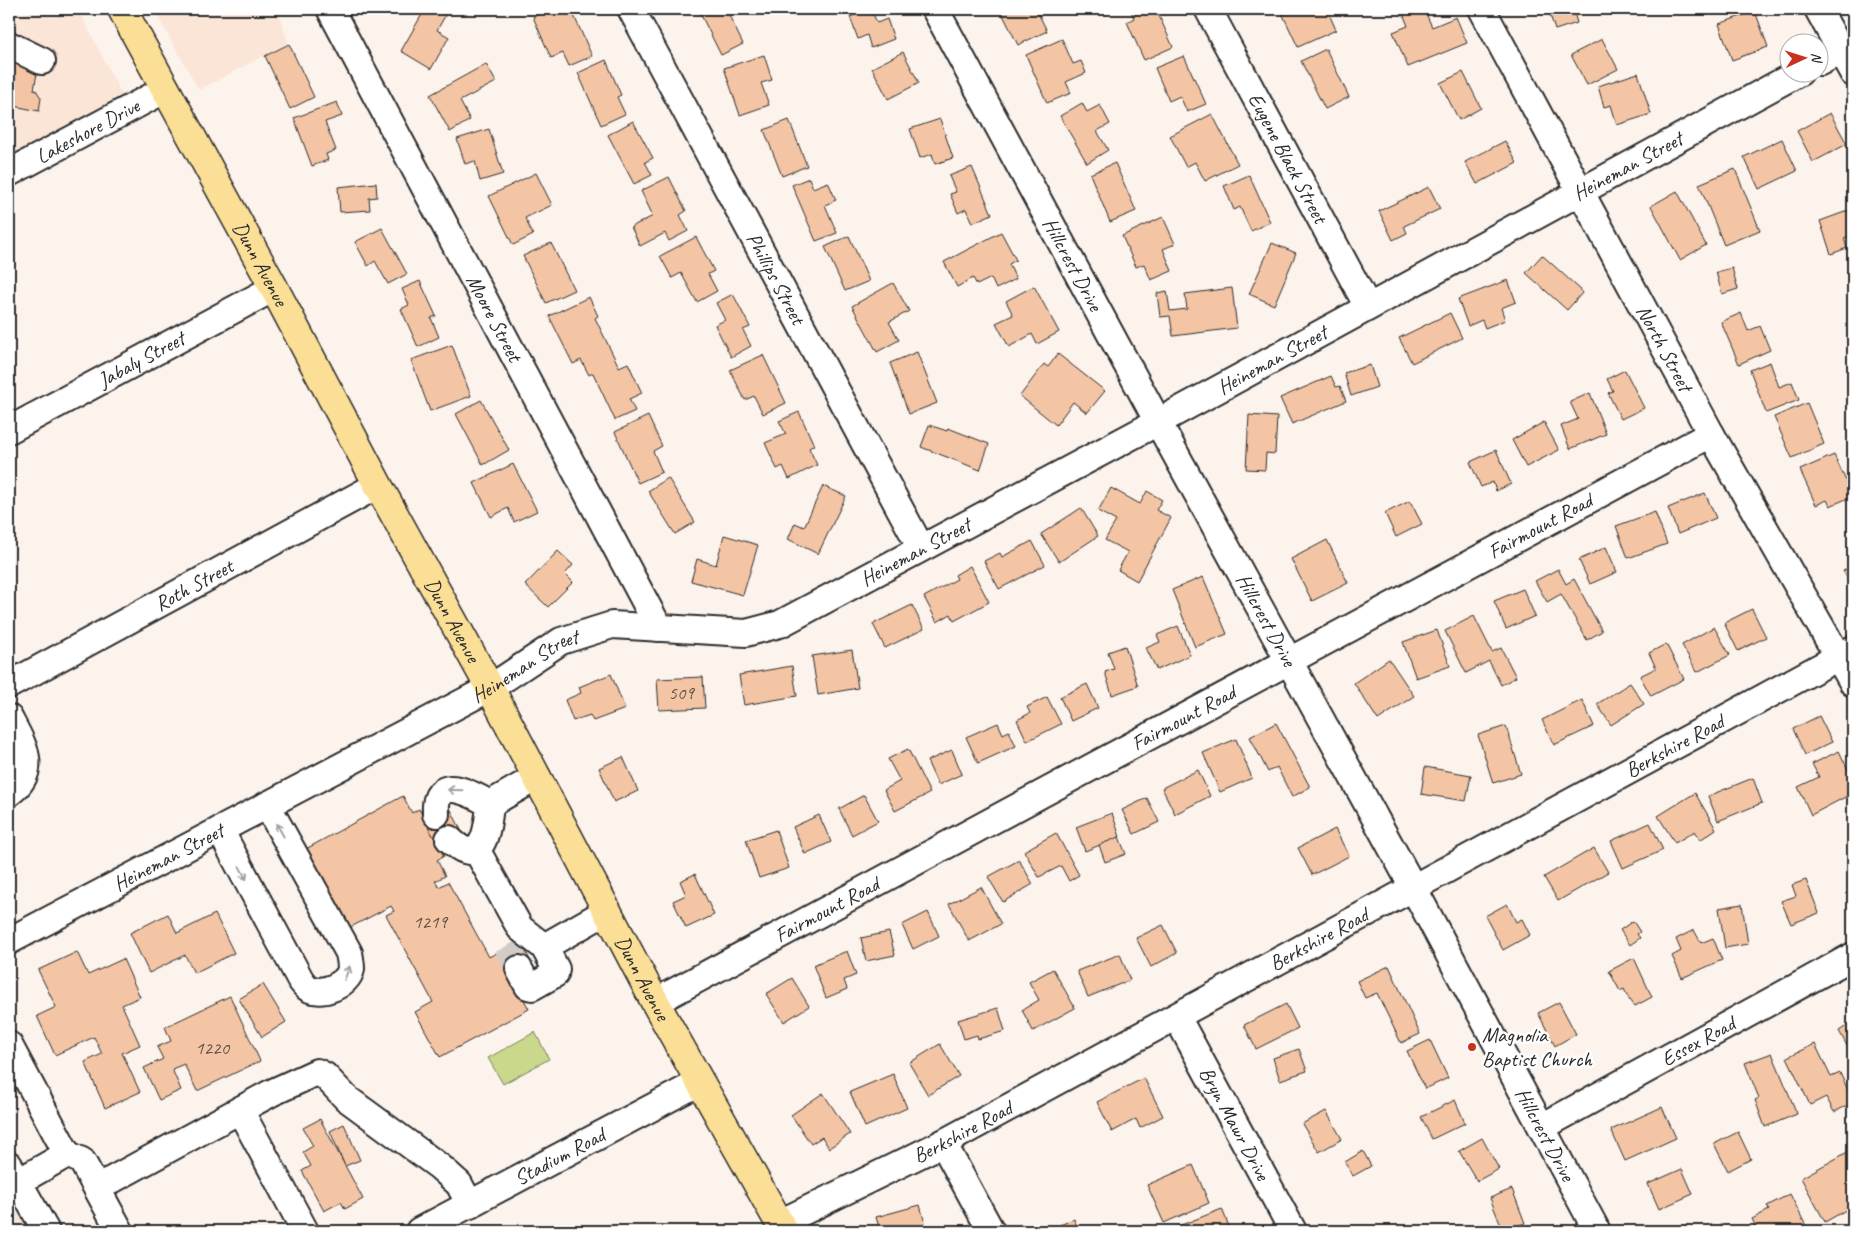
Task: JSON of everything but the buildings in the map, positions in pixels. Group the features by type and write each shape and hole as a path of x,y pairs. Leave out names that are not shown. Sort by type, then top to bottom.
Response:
{"main road":[{"name":"Dunn Avenue","path":"122,9 274,288 378,485 490,688 655,1002 782,1227"}],"street":[{"name":"Moore Street","path":"330,9 659,628"},
{"name":"Phillips Street","path":"631,9 922,548"},
{"name":"Hillcrest Drive","path":"935,9 1158,422 1414,888 1597,1231"},
{"name":"Eugene Black Street","path":"1208,9 1368,307"},
{"name":"North Street","path":"1482,9 1711,434 1846,653 1853,683"},
{"path":"1818,9 1838,52 1853,73"},
{"path":"9,45 42,61"},
{"name":"Heineman Street","path":"9,941 490,688 562,642 612,625 746,633 780,624 1158,422 1782,82"},
{"name":"Lakeshore Drive","path":"9,173 166,88"},
{"name":"Jabaly Street","path":"9,430 274,288"},
{"name":"Fairmount Road","path":"655,1002 1711,434"},
{"name":"Roth Street","path":"9,685 378,485"},
{"name":"Berkshire Road","path":"782,1227 1177,1017 1846,653"},
{"path":"9,718 27,757 25,773 9,793"},
{"path":"490,804 536,777"},
{"path":"436,814 437,798 441,792 449,789 456,788 471,793 490,804"},
{"path":"449,839 456,847 466,850 476,849 482,843 488,828 490,804"},
{"path":"220,830 300,979 309,988 320,990 334,988 343,983 351,970 349,953 267,805"},
{"path":"476,849 528,986 532,987 555,974 556,969 544,947"},
{"path":"515,948 544,947 607,910"},
{"name":"Essex Road","path":"1542,1127 1853,956"},
{"name":"Bryn Mawr Drive","path":"1177,1017 1293,1231"},
{"path":"9,1045 67,1154 82,1161 120,1231"},
{"path":"97,1188 271,1093 317,1072 325,1076 346,1098 440,1167 459,1184 470,1205"},
{"name":"Stadium Road","path":"419,1231 700,1082"},
{"path":"240,1110 297,1228"},
{"path":"943,1143 991,1231"},
{"path":"46,1231 14,1173 67,1154"}],"shaded area":[{"path":"37,9 78,9 124,99 9,161 9,20"},
{"path":"155,9 278,9 288,43 199,90"},
{"path":"9,1184 34,1231 9,1231"}],"green space":[{"path":"535,1032 549,1059 503,1084 488,1058"}],"tunnel":[{"path":"507,946 519,969"}],"place":[{"name":"Magnolia Baptist Church","path":"1472,1047"}]}
